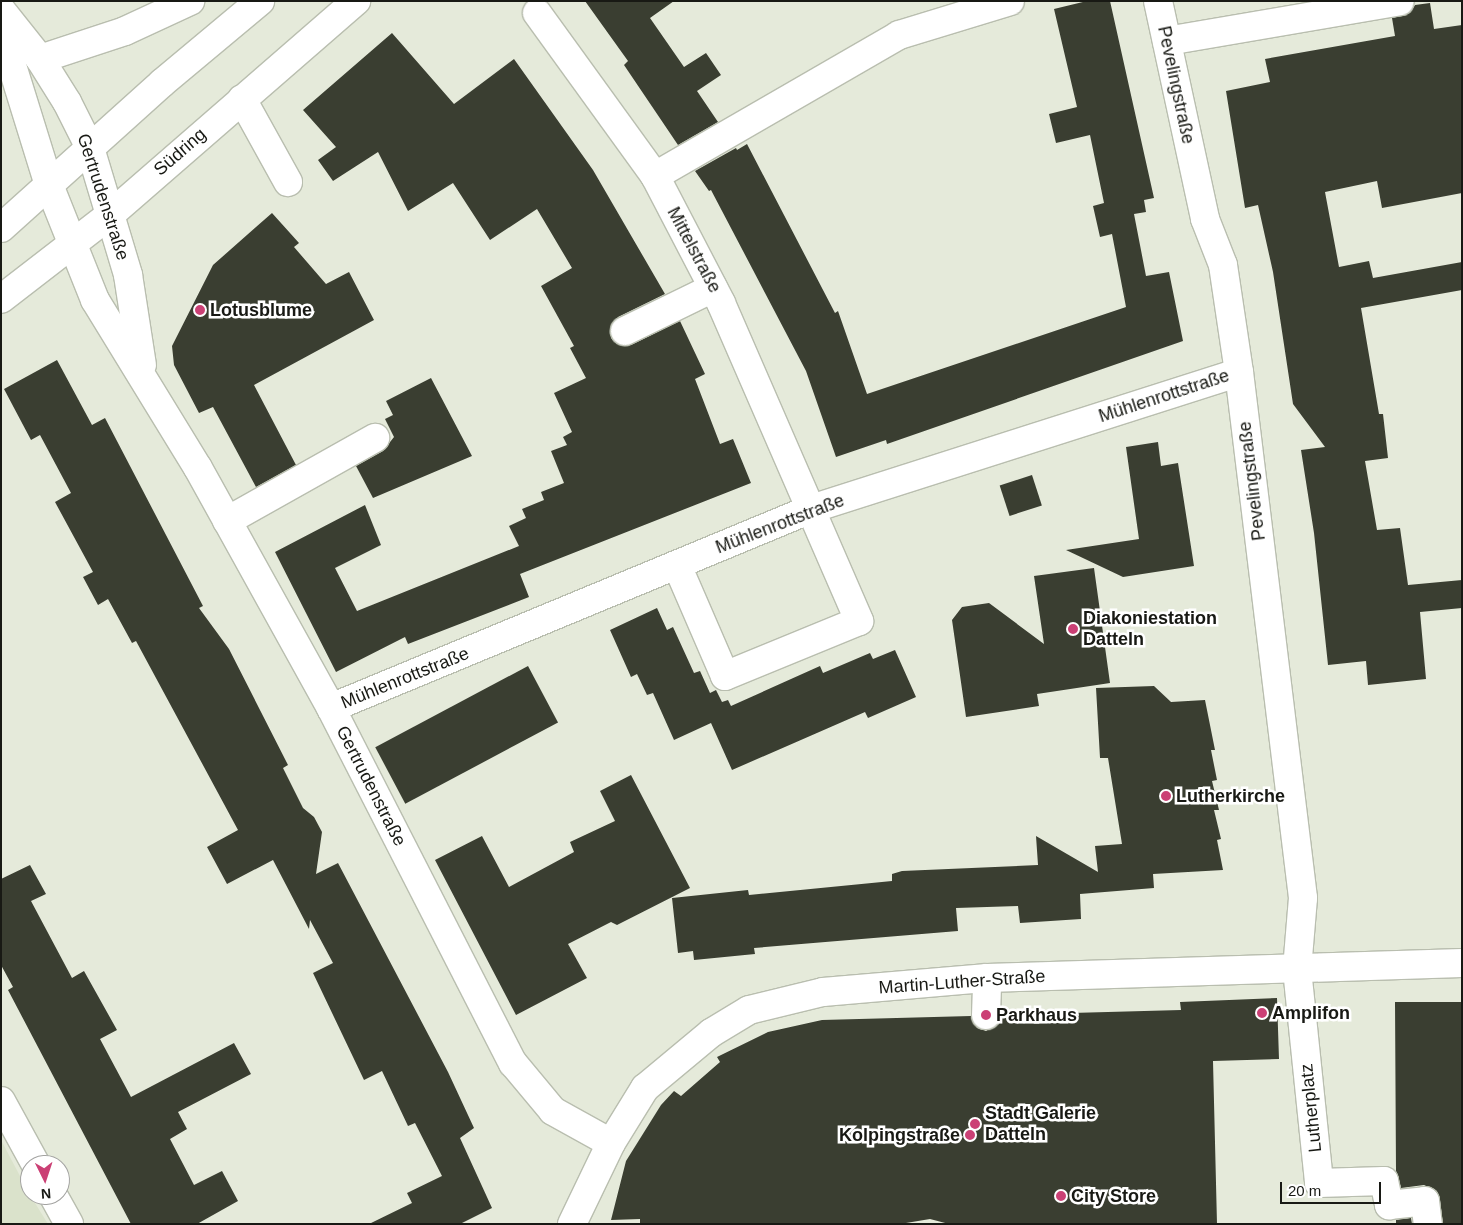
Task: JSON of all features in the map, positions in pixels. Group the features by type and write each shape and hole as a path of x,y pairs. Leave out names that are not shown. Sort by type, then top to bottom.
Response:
{"street":[{"path":"40,59 125,31 190,1"},
{"path":"1,228 90,148 260,1"},
{"name":"Südring","path":"1,299 111,214 356,1"},
{"path":"655,176 899,35 1010,1"},
{"name":"Pevelingstraße","path":"1158,1 1205,219 1223,265 1239,372 1303,898 1297,968"},
{"path":"1167,41 1400,1"},
{"name":"Gertrudenstraße","path":"1,10 40,59 67,102 90,148 128,275 144,376"},
{"name":"Mittelstraße","path":"537,13 655,176 713,288 859,621 725,676 677,565"},
{"name":"Gertrudenstraße","path":"1,30 49,185 95,300 144,376 332,708 513,1063 553,1111 611,1143"},
{"path":"242,99 288,182"},
{"path":"625,331 713,288"},
{"name":"Mühlenrottstraße","path":"332,708 811,509 1239,372"},
{"path":"227,521 375,438"},
{"name":"Martin-Luther-Straße","path":"572,1224 611,1143 645,1088 711,1033 749,1010 823,992 987,978 1462,963"},
{"name":"Lutherplatz","path":"1297,968 1319,1183 1384,1181 1389,1205 1425,1201 1428,1224"},
{"path":"986,1015 987,978"},
{"path":"1,1101 31,1155"},
{"path":"59,1205 69,1224"}],"shaded area":[{"path":"1,1140 20,1176 20,1205 36,1205 48,1224 1,1224"}],"building":[{"path":"585,1 674,1 650,18 684,67 706,53 721,75 697,91 718,122 678,145 624,65 628,61"},
{"path":"1087,1 1110,1 1154,198 1144,200 1146,212 1134,214 1146,276 1169,272 1183,341 887,444 886,440 836,457 806,371 711,190 709,191 695,171 736,148 737,150 747,144 835,313 838,311 867,394 1126,307 1112,234 1100,237 1093,206 1104,203 1090,135 1056,143 1049,114 1077,107 1054,9"},
{"path":"1430,3 1434,29 1462,25 1462,193 1382,208 1377,181 1325,192 1339,267 1369,261 1373,278 1462,262 1462,290 1361,308 1379,414 1383,414 1388,458 1365,461 1377,530 1400,528 1408,585 1462,580 1462,608 1420,612 1426,679 1368,685 1366,661 1328,665 1314,533 1301,450 1325,447 1293,404 1273,272 1258,205 1245,208 1226,91 1270,82 1265,59 1395,36 1392,18 1410,13 1415,5"},
{"path":"392,33 454,104 514,59 593,170 665,294 618,317 610,329 611,338 617,344 631,345 680,321 705,374 695,379 720,444 733,439 751,483 520,574 529,597 408,644 405,637 336,672 275,552 365,505 381,545 335,568 357,611 519,546 509,526 526,518 522,509 544,500 541,492 564,483 551,451 567,445 563,437 572,432 554,393 586,378 570,348 574,346 541,286 572,268 537,209 490,240 453,183 408,211 378,152 333,181 318,160 336,147 303,110"},
{"path":"272,213 299,243 294,247 326,284 349,272 374,320 254,385 296,465 256,487 213,407 199,413 174,365 172,346 213,265"},
{"path":"57,360 92,425 105,418 203,606 199,608 229,649 288,765 283,768 303,808 314,817 322,832 316,874 338,863 448,1072 474,1128 460,1138 492,1208 460,1224 369,1224 412,1203 407,1193 442,1176 415,1123 408,1126 382,1071 364,1080 313,973 333,963 310,920 309,929 273,860 227,884 207,847 238,830 136,641 132,643 108,599 98,605 83,577 93,572 55,502 71,493 40,435 31,440 4,389"},
{"path":"431,378 472,456 373,498 356,466 383,451 394,437 385,419 393,415 386,401"},
{"path":"1158,442 1161,466 1178,463 1194,566 1123,577 1066,550 1139,539 1126,447"},
{"path":"1032,475 1042,505 1010,516 1000,486"},
{"name":"Diakoniestation Datteln","path":"1094,568 1110,683 1037,694 1039,706 966,717 952,620 962,607 989,603 1044,644 1034,576"},
{"path":"657,608 667,630 673,627 694,673 700,671 710,693 716,690 722,702 728,700 731,706 820,666 823,673 870,653 873,659 895,650 916,697 868,718 865,712 732,770 711,723 674,740 653,693 647,695 637,674 631,677 610,630"},
{"path":"528,666 558,723 405,804 375,747"},
{"path":"1154,686 1171,702 1205,700 1215,750 1211,750 1217,780 1212,781 1219,810 1214,810 1221,839 1217,840 1223,870 1153,874 1154,888 1080,894 1081,919 1020,923 1018,906 956,908 958,931 754,948 755,954 694,960 693,951 678,953 672,898 748,890 749,895 892,881 892,874 902,871 1038,865 1036,836 1098,872 1095,846 1122,844 1108,758 1100,758 1096,688"},
{"path":"631,775 690,888 617,925 611,922 568,944 587,978 516,1015 435,860 482,836 509,887 574,852 570,842 615,821 600,791"},
{"path":"30,865 46,894 31,901 72,978 84,971 117,1030 100,1039 131,1097 234,1043 251,1074 178,1112 187,1129 170,1139 194,1185 222,1171 238,1201 197,1224 131,1224 8,990 13,987 1,965 1,879"},
{"name":"Stadt Galerie Datteln","path":"1277,998 1279,1059 1213,1061 1217,1224 949,1224 930,1219 900,1224 640,1224 640,1219 611,1220 626,1161 661,1105 674,1091 681,1096 720,1062 717,1057 768,1032 822,1020 971,1016 977,1028 986,1031 999,1024 1002,1015 1181,1010 1180,1002"},
{"path":"1395,1002 1462,1002 1462,1224 1443,1224 1437,1191 1424,1185 1401,1188 1396,1171"},
{"path":"1411,1218 1412,1224 1396,1224 1396,1220"}],"place":[{"name":"Lotusblume","path":"200,310"},
{"name":"Diakoniestation Datteln","path":"1073,629"},
{"name":"Lutherkirche","path":"1166,796"},
{"name":"Amplifon","path":"1262,1013"},
{"name":"Parkhaus","path":"986,1015"},
{"name":"Stadt Galerie Datteln","path":"975,1124"},
{"name":"Kolpingstraße","path":"970,1135"},
{"name":"City Store","path":"1061,1196"}]}
